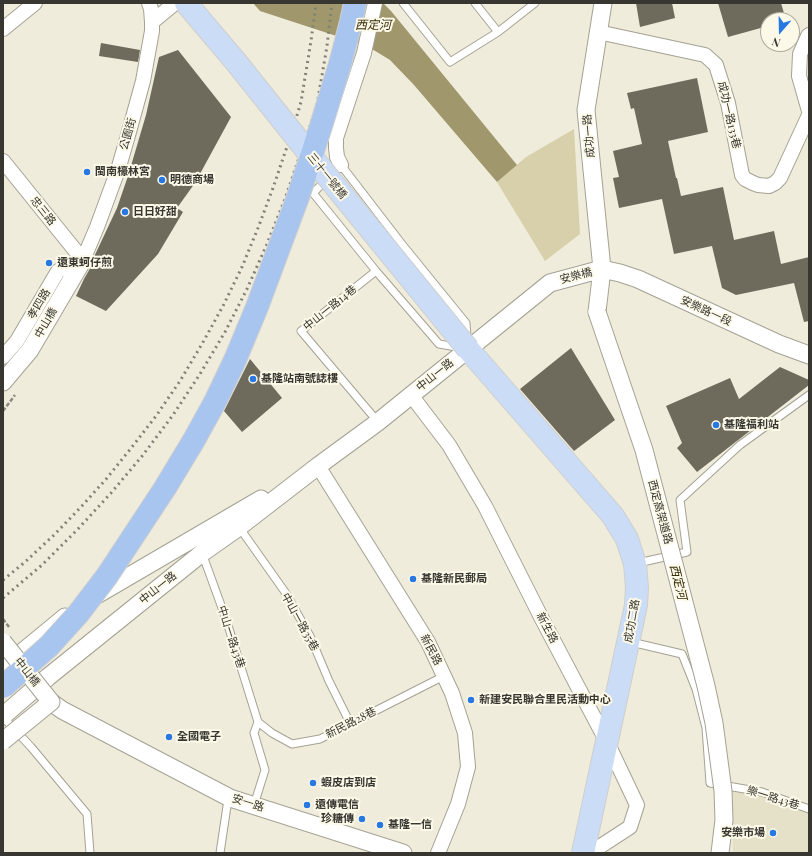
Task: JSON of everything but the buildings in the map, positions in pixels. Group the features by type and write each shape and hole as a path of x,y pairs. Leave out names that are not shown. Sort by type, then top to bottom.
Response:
{"highway":[{"path":"340,64 346,3"},
{"path":"3,687 49,646 78,614 107,576 166,488 216,400 258,307 298,197 340,64 355,3"}],"main road":[{"name":"三十一號橋","path":"186,3 236,62 468,349"},
{"name":"成功二路","path":"468,349 613,516 627,539 634,564 637,587 636,605 583,853"}],"street":[{"path":"3,29 35,3"},
{"name":"公園街","path":"83,260 118,170 143,81 151,37 152,22 149,3"},
{"path":"152,22 174,3"},
{"path":"341,165 337,157 336,138 364,53 375,3"},
{"name":"成功一路","path":"598,270 586,110 603,3"},
{"name":"成功一路133巷","path":"598,32 705,55 716,64 728,104 742,175 745,179 758,185 769,186 780,178 809,115"},
{"path":"809,36 800,54 799,76 809,111"},
{"name":"忠三路","path":"3,161 83,260"},
{"name":"孝四路","path":"3,357 16,341 58,271 83,260"},
{"name":"中山橋","path":"3,382 30,350 83,260"},
{"name":"安樂橋","path":"550,283 598,270"},
{"name":"西定高架道路","path":"598,270 597,312 644,450 706,686 714,723 724,791 724,820 720,853"},
{"name":"安樂路一段","path":"598,270 620,273 638,279 779,344 809,355"},
{"name":"中山一路","path":"3,716 48,677 202,553 239,527 378,422 550,283"},
{"name":"新生路","path":"411,395 449,445 485,506 607,742 637,805 630,827 590,853"},
{"name":"中山一路","path":"3,668 81,604 318,466"},
{"name":"新民路","path":"318,466 428,642 452,693 465,733 468,767 458,804 438,853"},
{"name":"中山橋","path":"3,642 51,702 62,710 102,731"},
{"path":"3,741 51,702"},
{"name":"安一路","path":"102,731 230,798 403,853"}],"lane":[{"path":"403,3 450,62 498,32 535,3"},
{"path":"475,3 498,32"},
{"path":"341,165 401,243 466,323 468,349 439,344 376,271 313,193 341,165"},
{"name":"中山一路14巷","path":"376,271 301,331 378,422"},
{"path":"634,564 688,552 680,500 740,445 809,395"},
{"name":"中山一路35巷","path":"239,527 285,592 310,636 329,681 350,723"},
{"name":"中山一路43巷","path":"202,553 226,619 258,722"},
{"name":"樂一路43巷","path":"628,641 682,654 696,689 706,728 710,783 762,792 809,809"},
{"name":"新民路28巷","path":"258,722 272,733 292,744 320,739 444,676"},
{"path":"3,716 87,814 90,853"},
{"path":"254,805 265,770 254,733 258,722"},
{"path":"220,853 227,806 230,798"}],"shaded area":[{"path":"574,129 580,234 545,261 497,182 526,157"},
{"name":"安樂市場","path":"736,788 809,809 809,853 733,853 731,789"}],"water":[{"name":"西定河","path":"253,3 383,3 517,165 497,182 414,85 390,60 367,46 260,11"}],"railway":[{"path":"3,580 54,535 107,478 132,447 180,381 223,306 242,267 258,228 293,129 301,102 316,3"},
{"path":"3,598 42,565 77,530 143,455 173,415 225,332 247,289 267,244 285,199 317,105 327,46 332,3"}],"place":[{"name":"閩南檺林宮","path":"87,172"},
{"name":"明德商場","path":"162,180"},
{"name":"日日好甜","path":"125,212"},
{"name":"遠東蚵仔煎","path":"49,263"},
{"name":"基隆站南號誌樓","path":"253,379"},
{"name":"基隆福利站","path":"716,425"},
{"name":"基隆新民郵局","path":"413,579"},
{"name":"新建安民聯合里民活動中心","path":"471,700"},
{"name":"全國電子","path":"169,737"},
{"name":"蝦皮店到店","path":"313,783"},
{"name":"遠傳電信","path":"307,805"},
{"name":"珍糖傳","path":"362,819"},
{"name":"基隆一信","path":"380,825"},
{"name":"安樂市場","path":"773,833"}]}
